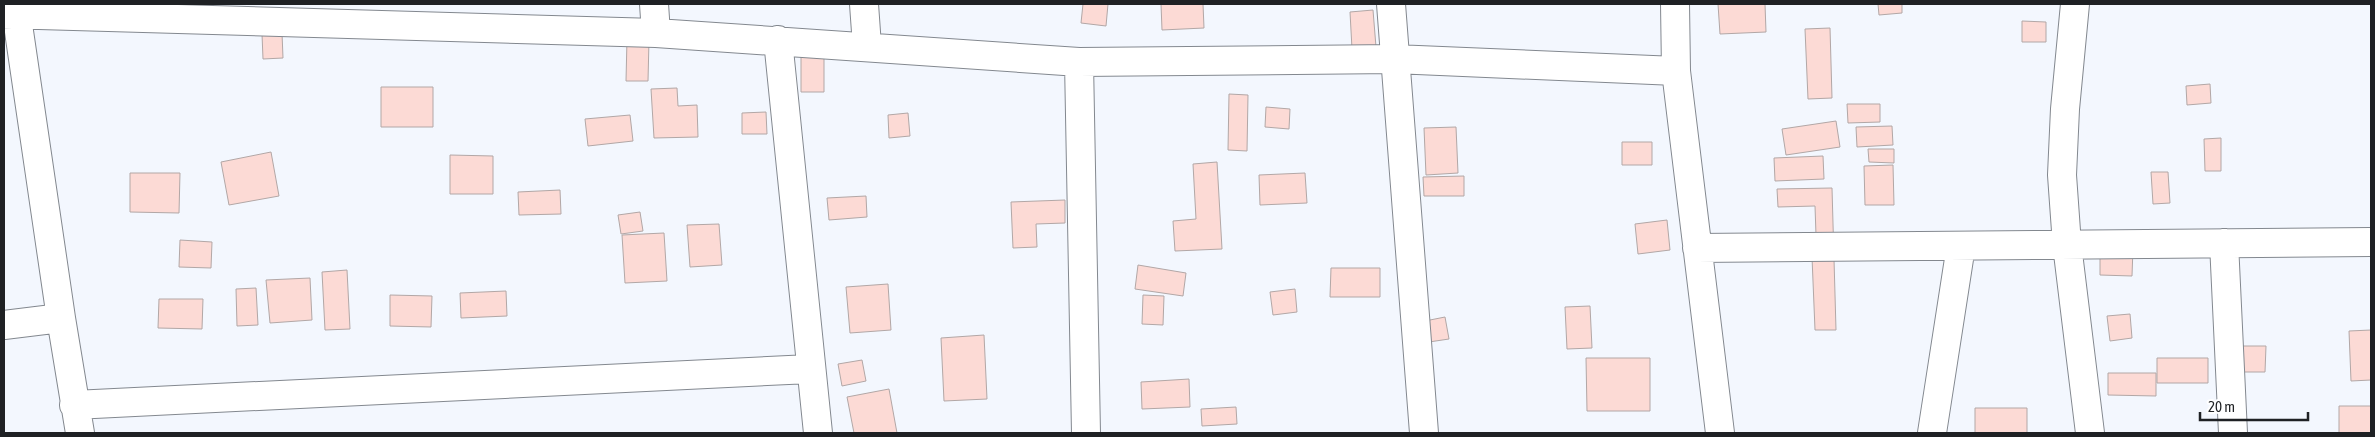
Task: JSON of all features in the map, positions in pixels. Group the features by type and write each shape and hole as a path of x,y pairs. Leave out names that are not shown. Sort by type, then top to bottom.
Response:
{"street":[{"path":"654,4 656,33"},
{"path":"864,4 867,46"},
{"path":"1391,4 1424,433"},
{"path":"1675,4 1676,72 1720,433"},
{"path":"2074,4 2065,109 2062,175 2067,244 2090,433"},
{"path":"80,433 12,11 656,33 1079,62 1394,59 1676,72"},
{"path":"778,40 818,433"},
{"path":"1079,62 1086,433"},
{"path":"1696,248 2371,242"},
{"path":"2224,243 2233,433"},
{"path":"1932,433 1961,246"},
{"path":"4,325 61,318"},
{"path":"74,405 810,369"}],"building":[{"path":"1083,4 1108,4 1106,26 1081,23"},
{"path":"1161,4 1203,4 1204,28 1162,30"},
{"path":"1718,4 1765,4 1766,32 1720,34"},
{"path":"1878,4 1902,4 1902,13 1879,15"},
{"path":"1373,10 1376,47 1352,49 1350,12"},
{"path":"2022,21 2046,22 2046,42 2022,42"},
{"path":"1830,28 1832,98 1808,99 1805,29"},
{"path":"282,33 283,58 263,59 262,34"},
{"path":"627,39 649,40 648,81 626,81"},
{"path":"801,55 824,55 824,92 801,92"},
{"path":"2210,84 2211,103 2187,105 2186,86"},
{"path":"381,87 433,87 433,127 381,127"},
{"path":"677,88 678,106 697,105 698,137 654,138 651,89"},
{"path":"1229,94 1248,95 1247,151 1228,150"},
{"path":"1847,104 1880,104 1880,122 1848,123"},
{"path":"1266,107 1290,109 1289,129 1265,127"},
{"path":"766,112 767,134 742,134 742,113"},
{"path":"908,113 910,136 889,138 888,115"},
{"path":"630,115 633,141 588,146 585,119"},
{"path":"1836,121 1840,147 1786,155 1782,129"},
{"path":"1892,126 1893,145 1857,147 1856,127"},
{"path":"1456,127 1458,173 1426,175 1424,128"},
{"path":"2221,138 2221,171 2205,171 2204,139"},
{"path":"1622,142 1652,142 1652,165 1622,165"},
{"path":"1868,149 1894,149 1894,163 1869,162"},
{"path":"271,152 279,196 229,205 221,162"},
{"path":"450,155 493,156 493,194 450,194"},
{"path":"1823,156 1824,179 1775,181 1774,158"},
{"path":"1217,162 1222,249 1175,251 1173,221 1196,219 1193,164"},
{"path":"1893,165 1894,205 1865,205 1864,166"},
{"path":"2151,172 2168,172 2170,203 2153,204"},
{"path":"130,173 180,173 179,213 130,212"},
{"path":"1305,173 1307,203 1260,205 1259,175"},
{"path":"1464,176 1464,196 1424,196 1423,177"},
{"path":"1832,188 1836,330 1815,330 1812,257 1816,235 1815,206 1778,207 1777,189"},
{"path":"560,190 561,214 519,215 518,192"},
{"path":"866,196 867,217 829,220 827,198"},
{"path":"1065,200 1065,223 1036,224 1037,247 1013,248 1011,202"},
{"path":"640,212 643,231 621,234 618,215"},
{"path":"1667,220 1670,250 1638,254 1635,224"},
{"path":"719,224 722,265 690,267 687,225"},
{"path":"664,233 667,281 625,283 622,235"},
{"path":"180,240 212,242 211,268 179,267"},
{"path":"2100,247 2133,248 2132,276 2100,275"},
{"path":"1138,265 1186,273 1183,296 1135,289"},
{"path":"1331,268 1380,268 1380,297 1330,297"},
{"path":"347,270 350,329 325,330 322,272"},
{"path":"310,278 312,320 270,323 266,280"},
{"path":"888,284 891,330 850,333 846,287"},
{"path":"256,288 258,325 237,326 236,289"},
{"path":"1295,289 1297,312 1273,315 1270,292"},
{"path":"506,291 507,316 461,318 460,293"},
{"path":"390,295 432,296 431,327 390,326"},
{"path":"1143,295 1164,296 1163,325 1142,324"},
{"path":"159,299 203,299 202,329 158,328"},
{"path":"1590,306 1592,348 1567,349 1565,307"},
{"path":"2130,314 2132,338 2110,341 2107,316"},
{"path":"1445,317 1449,339 1429,342 1425,321"},
{"path":"2371,330 2371,380 2351,381 2349,331"},
{"path":"984,335 987,399 944,401 941,338"},
{"path":"2242,346 2266,346 2265,372 2242,372"},
{"path":"1586,358 1650,358 1650,411 1587,411"},
{"path":"2157,358 2208,358 2208,383 2157,383"},
{"path":"862,360 866,381 842,386 838,364"},
{"path":"2108,373 2156,373 2156,396 2108,395"},
{"path":"1189,379 1190,407 1142,409 1141,382"},
{"path":"889,389 897,433 854,433 847,397"},
{"path":"2339,406 2371,406 2371,433 2339,433"},
{"path":"1236,407 1237,424 1202,426 1201,409"},
{"path":"1975,408 2027,408 2027,433 1975,433"}]}
